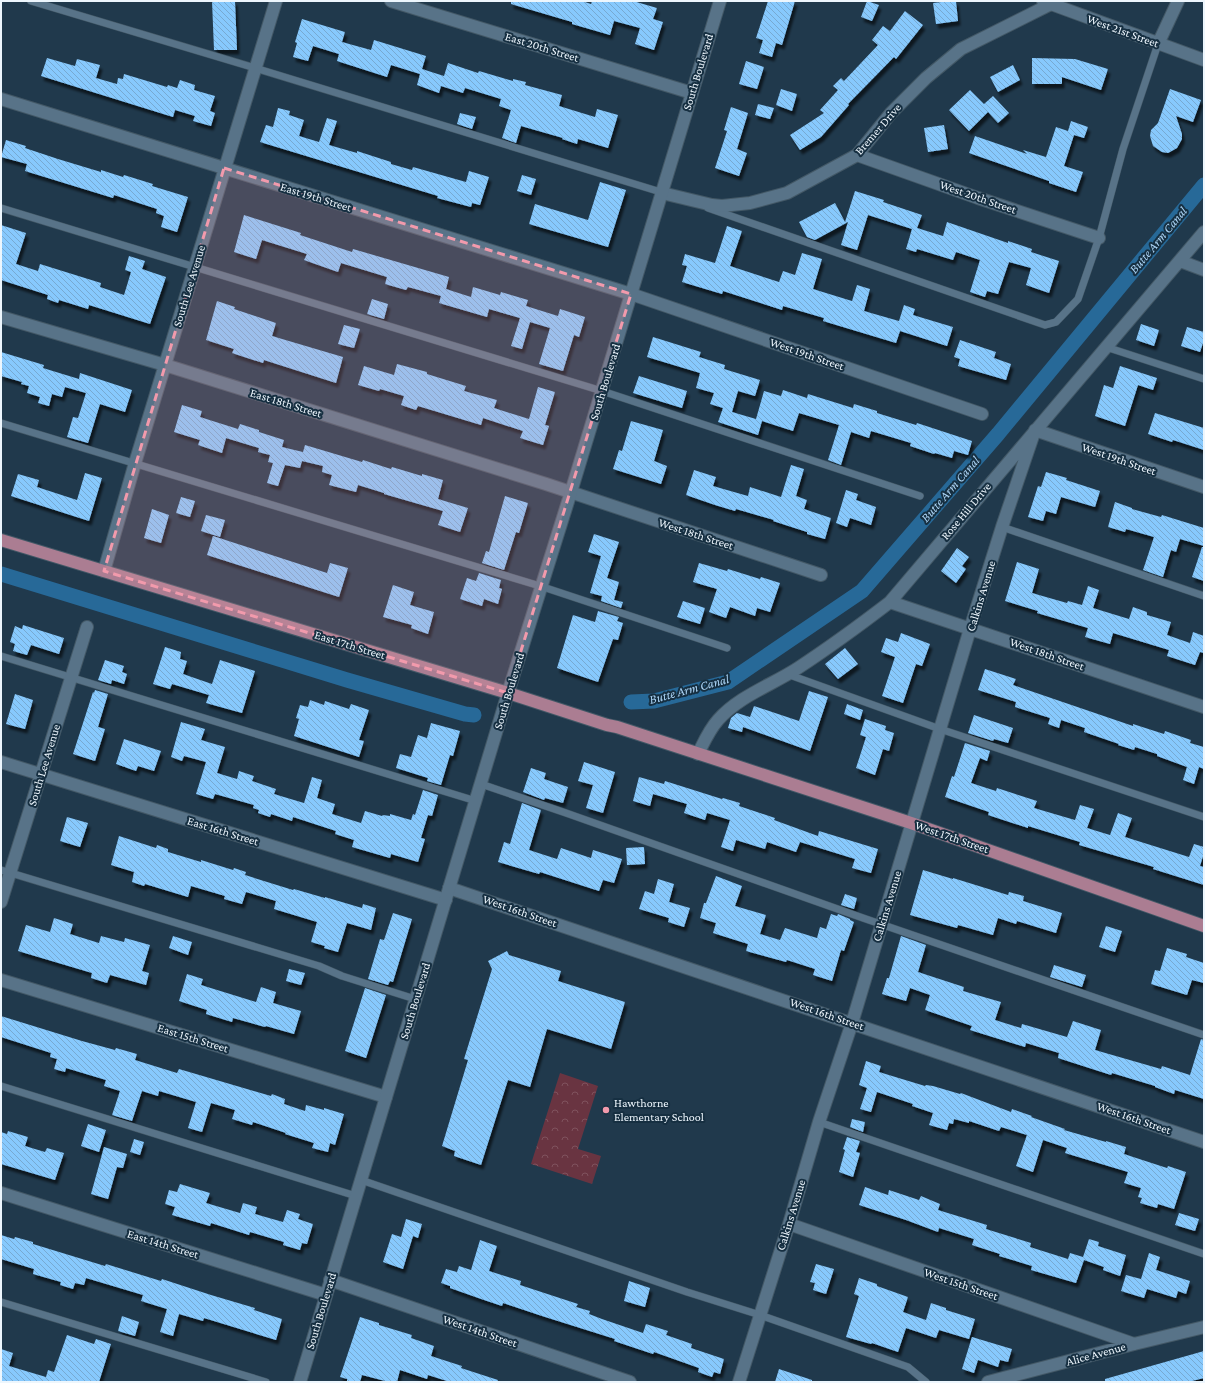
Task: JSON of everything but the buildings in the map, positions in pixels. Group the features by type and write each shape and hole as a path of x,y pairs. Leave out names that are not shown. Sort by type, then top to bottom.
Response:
{"main road":[{"name":"East 17th Street","path":"1,540 508,693 698,754"},
{"name":"West 17th Street","path":"698,754 912,823 1204,926"}],"street":[{"name":"South Lee Avenue","path":"104,571 224,168 276,1"},
{"name":"East 20th Street","path":"391,1 692,93"},
{"name":"South Boulevard","path":"303,1381 330,1280 540,586 571,492 720,1"},
{"path":"1158,44 1178,1"},
{"name":"West 21st Street","path":"1047,3 1204,60"},
{"name":"Bremer Drive","path":"662,192 712,205 722,206 750,203 787,193 857,155 891,113 926,78 961,49 1047,3"},
{"name":"East 19th Street","path":"1,99 631,294"},
{"name":"West 20th Street","path":"857,155 978,198 1099,238"},
{"name":"Rose Hill Drive","path":"698,754 709,731 718,719 733,706 832,645 890,602 1204,232"},
{"path":"1180,262 1204,270"},
{"name":"West 19th Street","path":"631,294 982,414"},
{"name":"East 18th Street","path":"1,317 165,365 571,492"},
{"name":"West 19th Street","path":"1035,430 1204,487"},
{"name":"Calkins Avenue","path":"739,1382 789,1224 819,1122 852,1023 1002,526 1035,430"},
{"name":"West 18th Street","path":"571,492 821,575"},
{"name":"West 18th Street","path":"890,602 1204,707"},
{"name":"South Lee Avenue","path":"1,902 6,872 41,774 86,627"},
{"name":"East 16th Street","path":"1,762 446,900"},
{"name":"West 16th Street","path":"449,888 1204,1142"},
{"name":"East 15th Street","path":"1,980 386,1097"},
{"name":"East 14th Street","path":"1,1193 326,1295"},
{"name":"West 15th Street","path":"789,1224 1134,1344"},
{"name":"West 14th Street","path":"330,1280 630,1382"},
{"name":"Alice Avenue","path":"988,1382 1204,1327"}],"lane":[{"path":"31,1 662,192 1045,325 1056,322 1078,299 1099,238 1123,149 1158,44"},
{"path":"1,208 602,391 920,496"},
{"path":"1106,347 1204,380"},
{"path":"1,423 540,586 726,648"},
{"path":"1002,526 1204,596"},
{"path":"1,656 476,801"},
{"path":"787,674 940,729 1204,818"},
{"path":"481,784 1204,1035"},
{"path":"6,872 319,966 342,976 415,999"},
{"path":"1,1086 356,1196"},
{"path":"819,1122 1204,1254"},
{"path":"361,1180 908,1367 926,1382"},
{"path":"1,1302 266,1382"}],"highlighted area":[{"path":"224,168 631,294 508,693 104,571"}],"green space":[{"path":"560,1073 598,1086 578,1149 601,1156 592,1184 531,1164"}],"waterway":[{"name":"Butte Arm Canal","path":"631,702 654,701 728,682 862,591 998,434 1204,185"},
{"path":"1,574 347,680 465,714 474,715"}],"place":[{"name":"Hawthorne Elementary School","path":"606,1110"}]}
